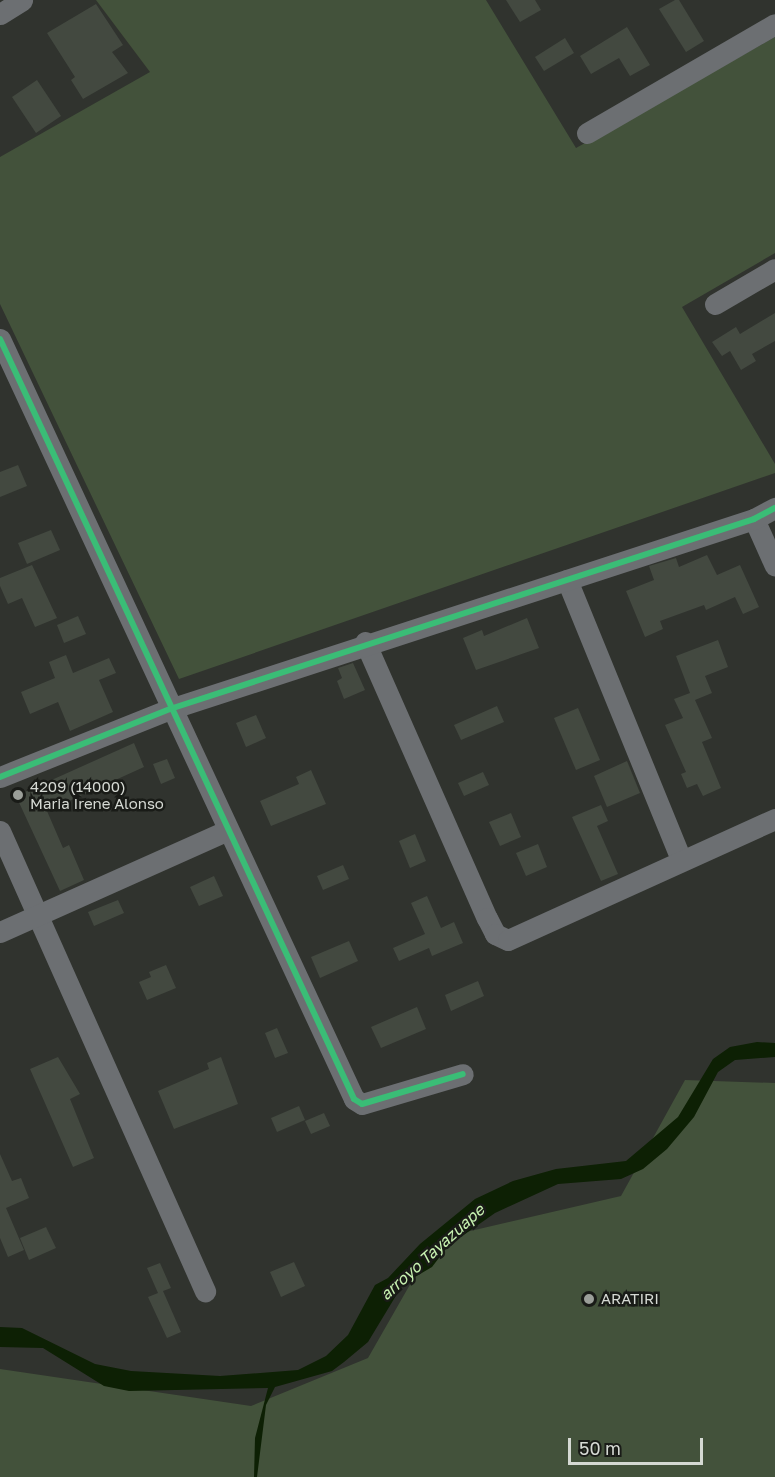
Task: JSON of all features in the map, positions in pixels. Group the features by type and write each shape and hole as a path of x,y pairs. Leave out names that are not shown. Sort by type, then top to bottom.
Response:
{"street":[{"path":"0,14 22,0"},
{"path":"587,133 775,24"},
{"path":"715,304 775,269"},
{"path":"0,339 226,831 354,1099 362,1104 463,1074"},
{"path":"0,777 170,709 365,642 754,519 775,508"},
{"path":"754,519 775,566"},
{"path":"567,580 681,860"},
{"path":"365,642 495,934 508,940 775,819"},
{"path":"0,831 205,1291"},
{"path":"0,932 226,831"}],"shaded area":[{"path":"96,0 486,0 576,148 775,37 775,253 682,307 775,464 775,473 179,679 0,304 0,157 150,72"},
{"name":"ARATIRI","path":"685,1080 775,1083 775,1477 0,1477 0,1369 251,1406 368,1358 436,1239 621,1196"}],"water":[{"name":"arroyo Tayazuape","path":"757,1042 775,1043 775,1057 735,1060 718,1072 694,1117 667,1149 643,1169 621,1179 558,1184 495,1213 448,1246 432,1267 403,1284 368,1342 344,1362 332,1371 275,1387 266,1405 257,1477 254,1477 255,1438 268,1388 129,1391 104,1386 43,1348 0,1347 0,1327 22,1328 95,1364 131,1371 220,1376 298,1370 326,1356 348,1335 375,1285 388,1278 420,1244 475,1199 513,1181 556,1169 626,1161 678,1117 713,1059 730,1047"}],"building":[{"path":"506,0 535,0 541,10 520,22"},
{"path":"679,0 704,41 686,52 659,9"},
{"path":"96,4 123,45 112,52 128,73 83,99 71,80 75,77 47,33"},
{"path":"627,27 650,65 630,76 619,58 591,74 580,56"},
{"path":"565,38 574,53 544,71 535,57"},
{"path":"37,80 61,116 36,133 12,97"},
{"path":"775,313 775,341 752,354 756,361 741,370 730,351 722,356 712,342 736,327 740,334"},
{"path":"18,465 27,486 0,497 0,472"},
{"path":"51,530 60,550 27,564 18,543"},
{"path":"707,555 717,575 740,565 759,607 743,614 735,597 706,610 704,605 660,621 663,629 645,637 626,591 654,580 649,566 676,558 679,567"},
{"path":"32,565 57,618 35,627 22,598 8,604 0,586 0,578"},
{"path":"78,616 86,634 64,643 57,625"},
{"path":"527,618 539,648 476,670 463,638 482,630 484,636"},
{"path":"718,640 728,667 705,676 712,693 695,700 712,738 702,742 721,788 703,796 697,784 687,788 681,774 686,772 665,725 683,718 674,699 690,693 676,656"},
{"path":"66,655 73,673 109,658 116,673 99,680 113,712 70,731 58,702 30,714 21,692 55,678 49,662"},
{"path":"353,663 365,690 344,699 337,681 342,678 338,668"},
{"path":"497,706 504,722 461,740 454,725"},
{"path":"578,708 600,760 576,770 554,718"},
{"path":"256,715 266,738 246,747 236,723"},
{"path":"134,743 144,767 47,811 63,848 69,845 84,880 60,891 16,796"},
{"path":"167,759 175,778 161,784 153,764"},
{"path":"627,761 640,793 607,807 594,776"},
{"path":"311,770 326,804 271,826 260,801 299,784 296,777"},
{"path":"483,772 489,785 464,796 458,783"},
{"path":"601,805 608,821 597,826 618,874 601,881 572,817"},
{"path":"511,813 521,837 500,846 489,822"},
{"path":"415,834 426,861 410,868 399,841"},
{"path":"538,844 547,867 526,876 516,853"},
{"path":"343,865 349,879 323,890 317,876"},
{"path":"214,876 223,896 199,906 190,887"},
{"path":"427,896 441,928 454,922 463,943 432,956 429,948 399,961 393,948 425,934 411,903"},
{"path":"118,900 124,913 94,926 88,912"},
{"path":"349,941 358,961 320,978 311,957"},
{"path":"166,965 176,988 147,1000 139,982 151,977 149,972"},
{"path":"478,981 484,996 451,1011 445,995"},
{"path":"417,1007 426,1029 381,1048 371,1027"},
{"path":"277,1028 288,1053 275,1058 265,1033"},
{"path":"58,1057 80,1094 70,1099 94,1158 73,1167 30,1069"},
{"path":"221,1057 238,1104 174,1129 158,1091 209,1069 207,1063"},
{"path":"299,1106 305,1120 277,1132 271,1118"},
{"path":"324,1113 330,1126 311,1134 305,1121"},
{"path":"0,1154 12,1181 21,1178 29,1198 6,1208 24,1250 8,1257 0,1238"},
{"path":"46,1227 56,1248 29,1260 20,1238"},
{"path":"294,1262 305,1286 281,1297 270,1272"},
{"path":"160,1263 171,1288 163,1291 181,1332 167,1338 148,1297 158,1293 147,1268"}],"cycle path":[{"path":"0,339 354,1099 362,1104 463,1074"},
{"path":"0,777 170,709 754,519 775,508"}],"place":[{"name":"4209 (14000) Maria Irene Alonso","path":"18,795"},
{"name":"ARATIRI","path":"589,1299"}]}
